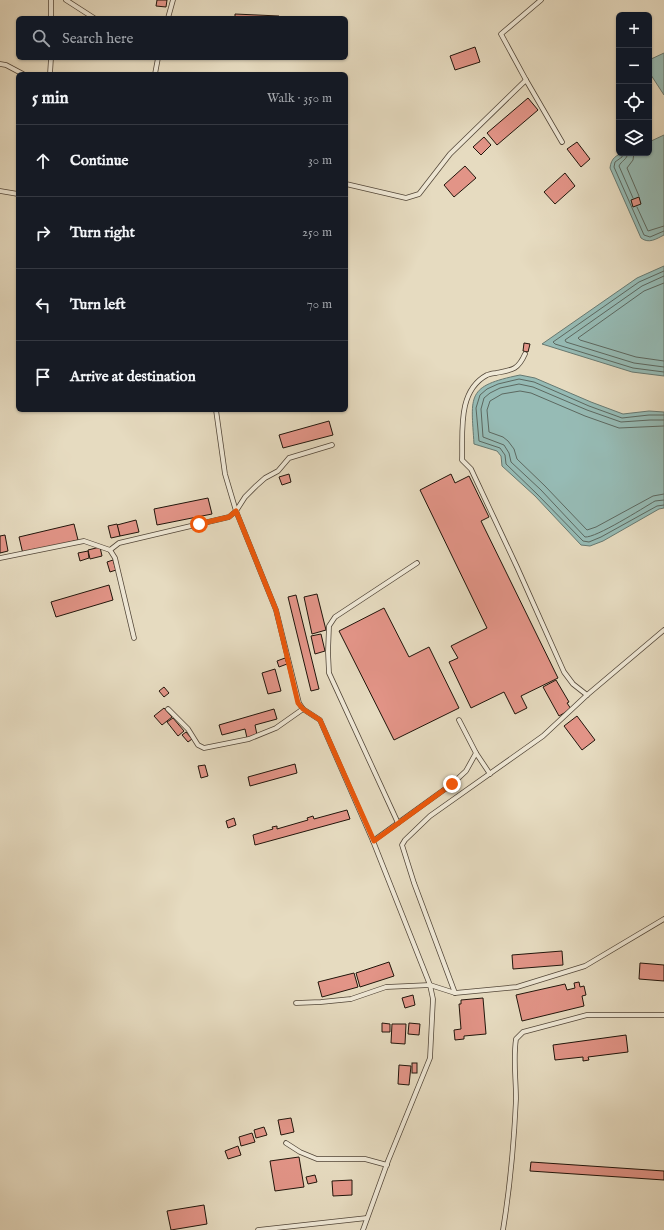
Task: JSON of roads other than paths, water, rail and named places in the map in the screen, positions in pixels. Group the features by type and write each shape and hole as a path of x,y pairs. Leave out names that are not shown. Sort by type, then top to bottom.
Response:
{"lane":[{"path":"51,0 51,16"},
{"path":"66,0 91,16"},
{"path":"169,16 173,0"},
{"path":"541,0 517,22 501,34 562,142"},
{"path":"50,72 51,60"},
{"path":"155,72 158,60"},
{"path":"0,64 6,65 19,72"},
{"path":"348,184 406,198 419,194 450,154 526,80"},
{"path":"0,191 16,194"},
{"path":"525,354 515,369 488,374 476,383 468,396 462,415 462,460 471,469 564,672 573,684 587,695"},
{"path":"216,412 225,474 236,511 276,610 298,703 303,709 320,720 374,841 430,985 433,999 430,1058 387,1165 363,1230"},
{"path":"110,550 119,543 229,517 236,511 245,497 265,478 278,470 289,458 332,445"},
{"path":"0,558 84,541 110,550 115,558 134,638"},
{"path":"398,823 329,672 329,626 335,617 417,563"},
{"path":"455,992 414,883 402,845 405,840 430,816 543,736 587,695 664,630"},
{"path":"168,709 188,729 198,745 204,748 249,738 276,728 303,709"},
{"path":"459,720 476,753 490,774"},
{"path":"374,841 457,780 466,772 476,753"},
{"path":"296,1003 351,999 386,986 430,985 455,992 517,987 585,966 664,919"},
{"path":"503,1230 509,1193 516,1099 516,1038 523,1032 587,1015 664,1015"},
{"path":"286,1143 300,1152 317,1159 365,1159 387,1165"},
{"path":"258,1230 367,1218"}],"water":[{"path":"664,53 664,95 652,77 652,59"},
{"path":"664,135 664,235 647,241 641,238 610,168 616,156 652,156 652,141"},
{"path":"664,266 664,376 632,372 542,344 637,278"},
{"path":"520,375 535,378 623,414 649,411 664,412 664,508 659,509 603,541 590,546 581,545 535,496 502,466 501,456 497,451 474,444 472,414 476,395 481,389 490,384 502,379"}]}
